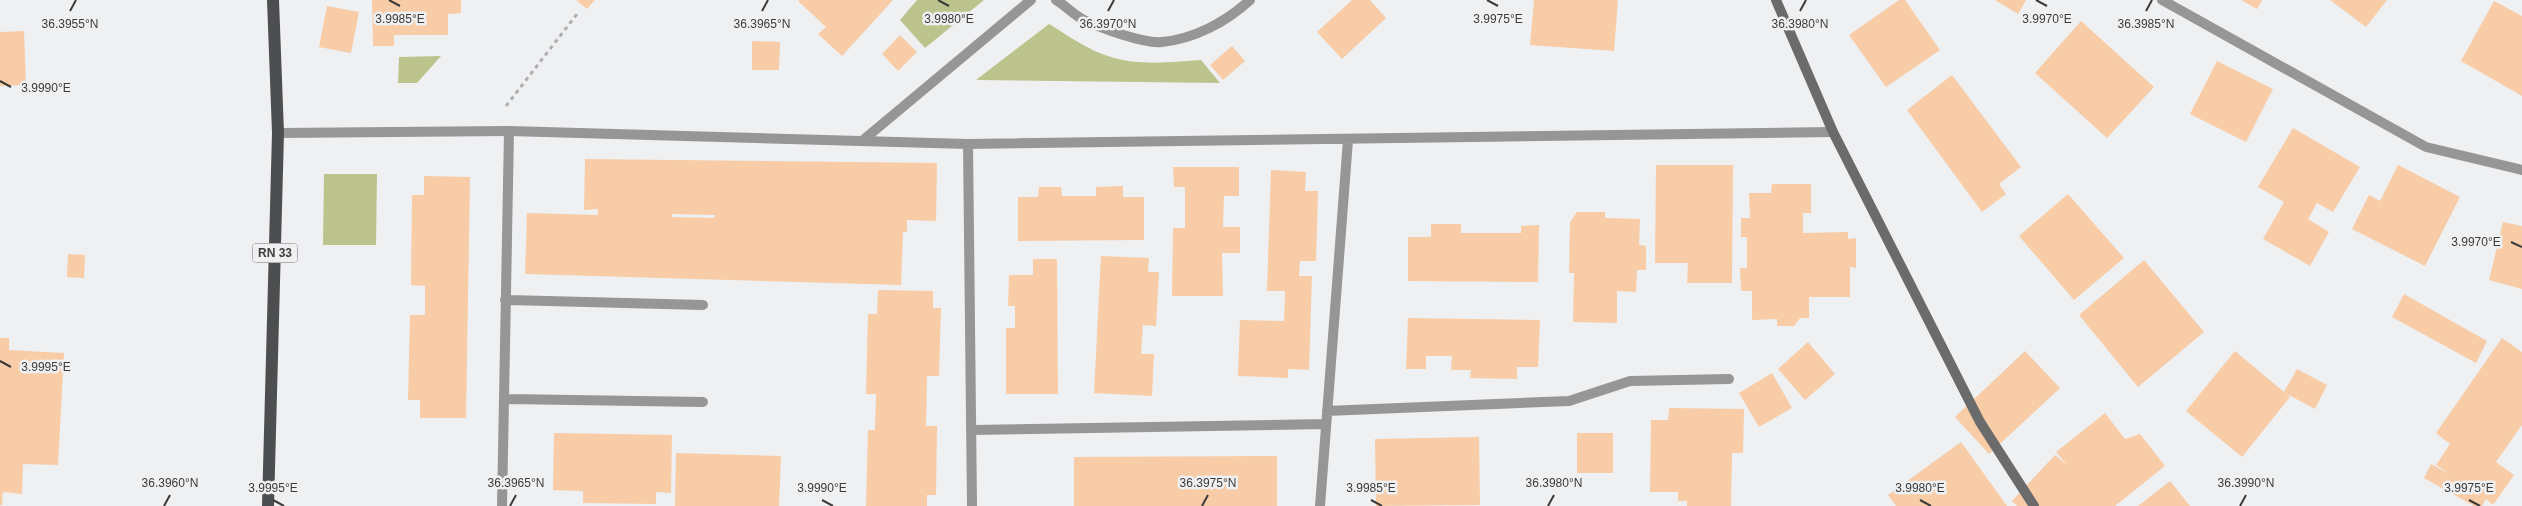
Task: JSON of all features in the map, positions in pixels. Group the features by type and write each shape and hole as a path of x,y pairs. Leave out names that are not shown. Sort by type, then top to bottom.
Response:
{"main road":[{"name":"RN 33","path":"268,506 278,132 273,0"},
{"path":"1776,0 1833,132 1980,422 2034,506"}],"street":[{"path":"862,141 1030,0"},
{"path":"1056,0 1083,19 1117,33 1160,42 1196,35 1237,12 1250,0"},
{"path":"2162,0 2426,148 2522,170"},
{"path":"278,132 508,131 968,144 1833,132"},
{"path":"502,506 508,131"},
{"path":"1320,506 1348,140"},
{"path":"968,144 972,506"},
{"path":"506,300 703,305"},
{"path":"1327,411 1569,401 1630,380 1729,379"},
{"path":"504,399 703,402"},
{"path":"971,430 1326,424"}],"path":[{"path":"485,132 578,14"}],"green space":[{"path":"917,0 984,0 925,48 900,20"},
{"path":"1049,24 1095,51 1122,60 1156,63 1201,60 1220,83 976,80"},
{"path":"441,56 417,83 398,83 399,57"},
{"path":"324,174 377,174 376,245 323,245"}],"building":[{"path":"372,0 461,0 461,13 448,14 448,35 394,35 394,46 373,46"},
{"path":"576,0 595,0 587,9"},
{"path":"893,0 842,56 818,34 826,27 798,1"},
{"path":"1352,0 1370,0 1386,18 1342,59 1317,32"},
{"path":"1534,0 1618,0 1614,51 1530,45"},
{"path":"1899,0 1905,0 1940,50 1886,87 1849,35"},
{"path":"1995,0 2026,0 2018,14"},
{"path":"2241,0 2262,0 2257,9"},
{"path":"2330,0 2387,0 2366,27"},
{"path":"2494,1 2522,16 2522,96 2461,61"},
{"path":"327,6 359,12 351,53 319,47"},
{"path":"2081,21 2154,87 2107,138 2035,73"},
{"path":"24,31 26,85 0,86 0,32"},
{"path":"900,35 917,52 898,71 882,54"},
{"path":"752,41 780,42 779,70 752,70"},
{"path":"1232,46 1245,61 1223,80 1210,65"},
{"path":"2217,61 2273,89 2246,142 2190,114"},
{"path":"1952,75 2021,167 1999,184 2006,194 1982,212 1907,110"},
{"path":"2293,128 2360,167 2333,212 2317,203 2308,219 2329,232 2310,266 2263,239 2284,202 2258,187"},
{"path":"585,159 937,163 936,221 907,220 907,232 903,232 901,285 525,274 527,213 598,215 598,209 584,210","holes":["672,214 715,215 714,218 672,217"]},
{"path":"1656,165 1733,165 1732,283 1687,283 1688,263 1655,263"},
{"path":"2398,165 2460,197 2425,266 2352,229 2369,195 2380,201"},
{"path":"1173,167 1239,167 1239,196 1224,196 1223,227 1240,227 1240,253 1222,253 1223,296 1172,296 1173,228 1185,228 1185,187 1174,187"},
{"path":"1271,170 1306,172 1305,191 1318,191 1316,261 1300,261 1299,276 1312,276 1309,370 1288,369 1288,378 1238,376 1240,320 1284,321 1285,291 1267,291"},
{"path":"424,176 470,177 466,418 420,418 420,400 408,400 410,315 425,315 425,286 411,285 412,195 424,195"},
{"path":"1772,184 1811,184 1811,213 1803,213 1803,233 1848,232 1848,239 1856,238 1856,268 1850,267 1850,297 1809,297 1809,318 1800,318 1794,326 1777,326 1777,319 1752,320 1752,291 1741,291 1740,268 1747,268 1747,237 1741,237 1741,218 1750,218 1749,193 1771,193"},
{"path":"1123,186 1123,197 1144,197 1144,240 1018,241 1018,197 1038,197 1039,187 1061,187 1062,196 1096,196 1096,187"},
{"path":"2068,194 2124,258 2074,300 2019,236"},
{"path":"1577,212 1605,212 1605,218 1640,219 1639,245 1646,246 1646,270 1637,270 1636,292 1617,291 1617,323 1573,322 1574,273 1569,273 1570,222"},
{"path":"2503,222 2522,226 2522,289 2489,280"},
{"path":"1431,224 1461,224 1461,233 1521,233 1521,226 1539,225 1538,282 1408,281 1408,237 1431,237"},
{"path":"68,254 85,255 84,278 67,277"},
{"path":"1101,256 1149,258 1148,272 1159,272 1156,326 1143,325 1141,354 1154,354 1152,396 1094,393"},
{"path":"1033,259 1057,259 1058,394 1006,394 1006,328 1015,328 1015,306 1008,306 1009,275 1033,275"},
{"path":"2144,260 2204,332 2138,387 2079,315"},
{"path":"878,290 933,291 933,308 941,308 939,376 927,376 926,426 937,426 936,495 927,495 927,506 866,506 868,430 875,430 876,394 866,394 868,314 877,314"},
{"path":"2404,294 2487,341 2476,363 2392,317"},
{"path":"1408,318 1540,320 1538,367 1517,367 1517,379 1470,378 1471,370 1451,370 1452,356 1426,356 1426,369 1406,369"},
{"path":"0,338 9,338 9,350 64,353 58,465 23,464 22,494 3,492 2,505 0,505"},
{"path":"2502,338 2522,352 2522,425 2496,462 2514,475 2493,505 2486,499 2482,506 2474,506 2424,478 2431,464 2451,475 2436,465 2450,444 2436,433"},
{"path":"1808,342 1835,374 1805,400 1778,369"},
{"path":"2025,351 2060,388 1989,454 1955,417"},
{"path":"2235,351 2284,392 2297,369 2327,385 2315,409 2285,393 2290,397 2242,457 2186,411"},
{"path":"1772,373 1792,408 1759,427 1739,393"},
{"path":"1669,408 1744,409 1743,453 1732,453 1731,506 1687,506 1687,501 1678,501 1678,492 1650,492 1651,420 1668,420"},
{"path":"2105,413 2125,439 2140,434 2165,466 2115,506 2017,506 2012,501 2055,455 2067,465 2056,452"},
{"path":"554,433 672,435 671,493 656,492 656,504 583,503 583,491 553,490"},
{"path":"1577,433 1613,433 1613,473 1577,473"},
{"path":"1479,437 1480,505 1376,506 1375,439"},
{"path":"1961,442 2007,506 1896,506 1888,495"},
{"path":"676,453 781,456 779,506 675,506"},
{"path":"1277,456 1277,506 1074,506 1074,457"},
{"path":"2170,481 2190,506 2138,506"}]}
